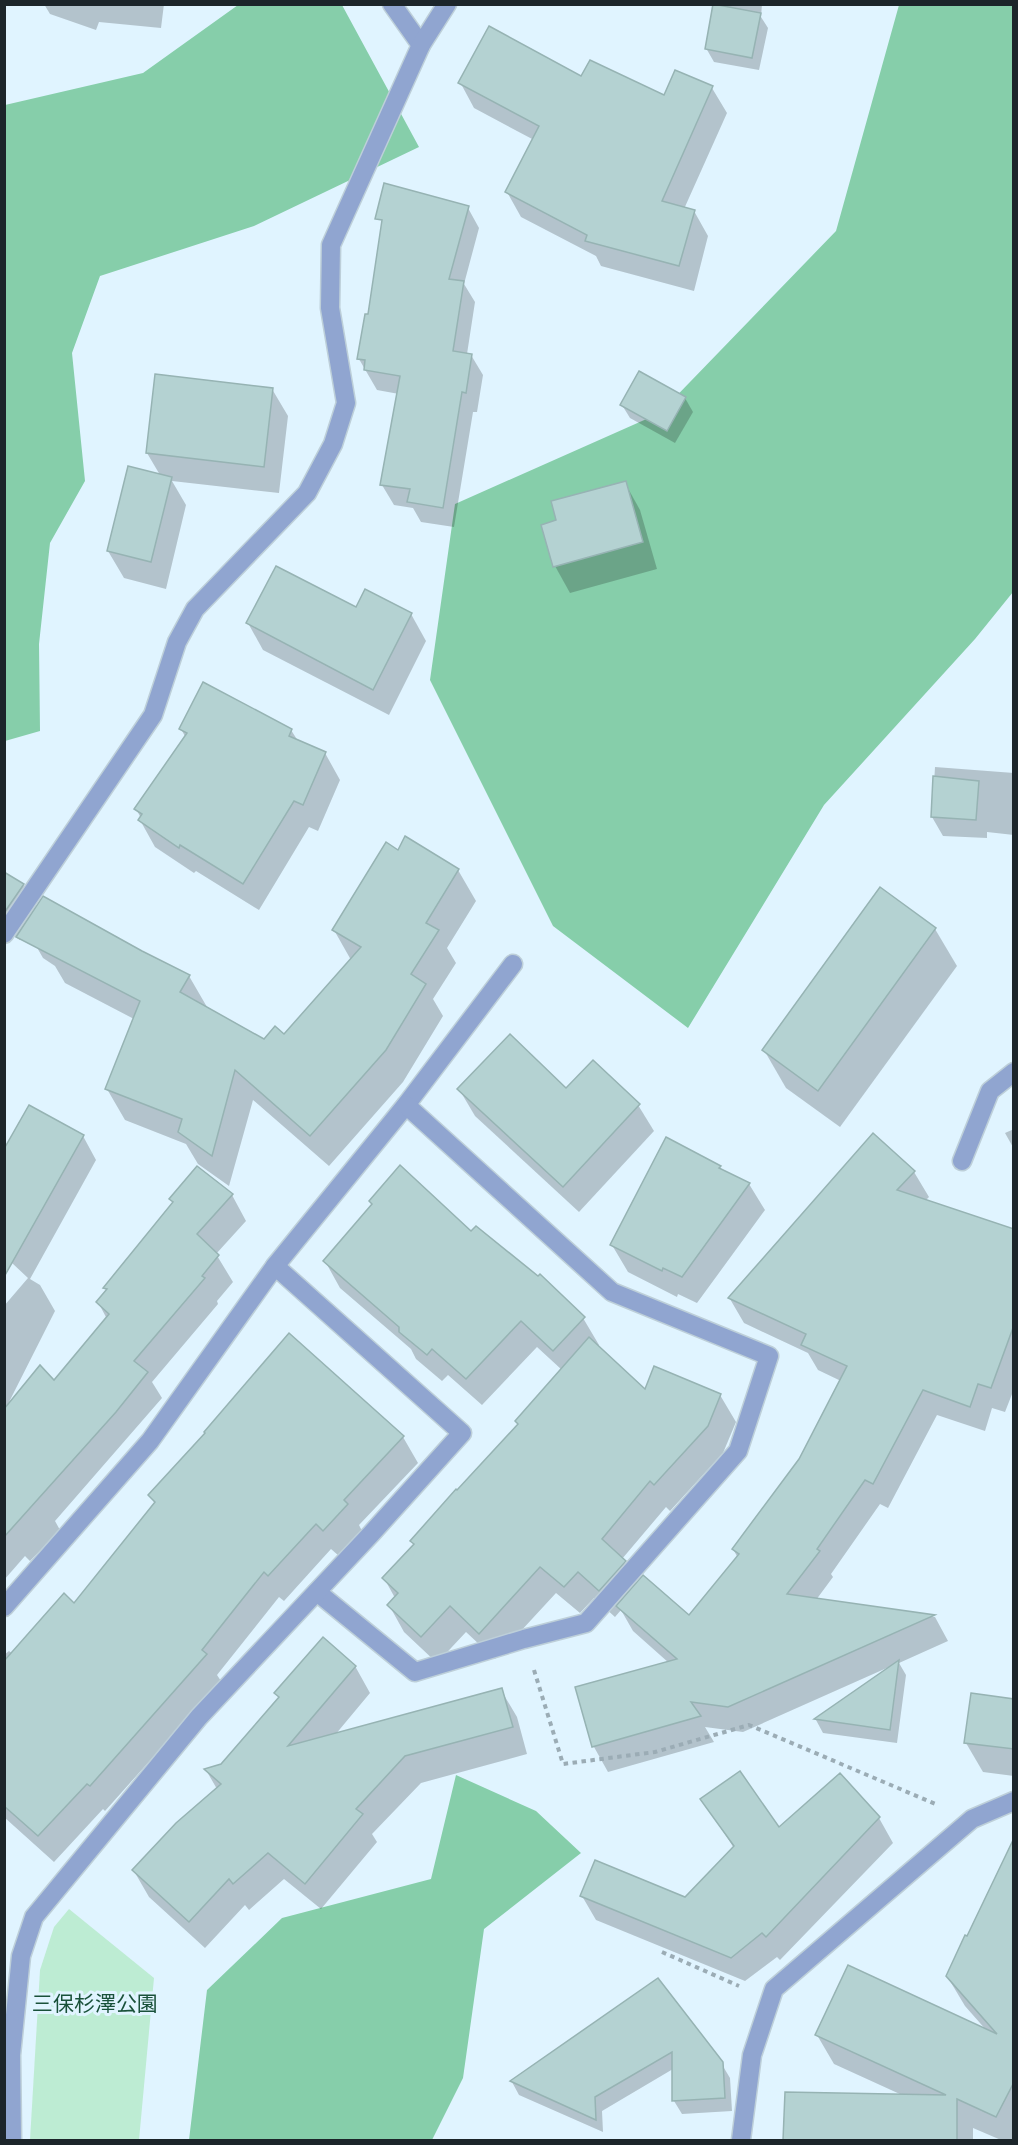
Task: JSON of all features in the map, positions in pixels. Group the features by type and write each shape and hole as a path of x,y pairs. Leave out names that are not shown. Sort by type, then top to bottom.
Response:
{"street":[{"path":"392,4 421,45"},
{"path":"4,934 153,715 177,642 195,609 307,493 333,444 346,403 330,308 330,245 421,45 447,4"},
{"path":"4,1607 150,1441 275,1266 406,1106 513,964"},
{"path":"962,1161 990,1091 1014,1072"},
{"path":"317,1592 415,1672 586,1623 738,1451 769,1356 612,1292 406,1106"},
{"path":"12,2140 11,2055 21,1956 34,1917 199,1717 462,1433 275,1266"},
{"path":"741,2140 752,2055 774,1989 972,1819 1014,1801"}],"path":[{"path":"524,1639 563,1764 655,1752 749,1725 972,1819"},
{"path":"662,1952 770,2000"}],"green space":[{"path":"238,5 342,5 419,147 254,226 100,276 72,353 85,481 50,543 39,644 40,731 5,741 5,105 143,73"},
{"path":"899,5 1013,5 1013,592 975,639 824,805 688,1028 553,926 430,680 455,504 660,413 836,231"},
{"path":"456,1775 536,1811 581,1853 484,1929 463,2078 432,2140 189,2140 207,1990 282,1918 431,1879"},
{"name":"三保杉澤公園","path":"69,1909 154,1978 139,2140 30,2140 40,1970 54,1927"}],"building":[{"path":"713,4 761,13 752,58 705,49"},
{"path":"489,26 581,76 590,60 664,95 675,70 713,86 662,201 695,210 679,266 585,241 587,235 505,192 539,126 458,83"},
{"path":"384,183 469,206 449,279 464,281 453,351 472,354 466,393 462,392 443,508 407,502 410,489 380,485 400,376 364,370 365,360 357,359 365,314 368,314 382,220 375,219"},
{"path":"639,371 686,397 667,431 620,405"},
{"path":"155,374 273,388 264,467 146,453"},
{"path":"128,466 172,477 151,562 107,551"},
{"path":"626,481 643,542 553,567 541,525 556,520 551,501"},
{"path":"276,566 356,607 365,589 412,613 373,690 246,623"},
{"path":"203,682 292,729 289,736 326,752 303,805 294,801 243,884 180,845 179,848 138,820 142,814 134,809 187,733 179,729"},
{"path":"933,776 979,781 976,820 931,817"},
{"path":"405,836 459,869 426,923 439,930 411,974 426,984 386,1050 310,1136 235,1070 212,1156 178,1132 182,1119 105,1089 140,1001 16,937 43,896 190,975 180,992 264,1039 275,1026 284,1034 361,947 332,930 386,842 398,850"},
{"path":"4,872 24,884 4,913"},
{"path":"880,887 936,928 818,1091 762,1050"},
{"path":"510,1034 566,1088 593,1060 640,1104 563,1187 457,1089"},
{"path":"29,1105 84,1135 4,1277 4,1149"},
{"path":"873,1133 915,1171 897,1190 1014,1229 1014,1325 991,1388 978,1384 970,1407 923,1390 873,1484 865,1480 817,1549 820,1551 787,1594 935,1615 728,1707 691,1702 701,1716 592,1747 575,1687 677,1659 616,1606 643,1575 689,1615 739,1554 732,1549 799,1459 847,1366 801,1345 806,1334 728,1298"},
{"path":"666,1137 750,1183 682,1277 663,1268 662,1271 610,1245"},
{"path":"400,1165 471,1231 476,1226 538,1276 540,1274 585,1317 553,1351 521,1321 466,1379 432,1349 427,1355 399,1332 399,1327 323,1261 372,1204 369,1201"},
{"path":"197,1166 233,1194 197,1234 219,1255 202,1276 205,1278 134,1361 148,1372 116,1412 4,1537 4,1409 40,1365 54,1380 109,1314 96,1302 107,1289 103,1288 173,1202 169,1199"},
{"path":"289,1333 404,1436 344,1500 348,1504 323,1531 316,1524 268,1576 264,1572 202,1650 207,1654 90,1786 87,1784 38,1836 4,1806 4,1661 64,1593 74,1603 155,1502 148,1495 205,1433"},
{"path":"589,1337 645,1389 654,1366 721,1394 708,1426 654,1485 650,1481 602,1539 626,1561 599,1591 578,1572 564,1587 540,1567 479,1634 450,1606 421,1637 387,1605 398,1593 382,1578 414,1544 410,1541 518,1424 515,1421"},
{"path":"323,1637 356,1666 288,1746 502,1688 513,1727 405,1756 356,1809 363,1814 305,1884 268,1853 233,1884 229,1879 189,1922 132,1870 176,1823 221,1784 204,1769 221,1764 279,1697 274,1693"},
{"path":"899,1660 890,1730 814,1719"},
{"path":"971,1693 1014,1699 1014,1749 964,1743"},
{"path":"740,1771 779,1827 840,1773 880,1817 766,1937 762,1933 731,1958 580,1896 595,1860 685,1897 734,1846 700,1799"},
{"path":"1014,1838 1014,2082 996,2117 957,2099 957,2140 783,2140 785,2092 946,2095 815,2035 848,1965 997,2034 946,1976"},
{"path":"658,1978 723,2062 725,2098 672,2101 672,2052 595,2097 596,2120 510,2081"}]}
